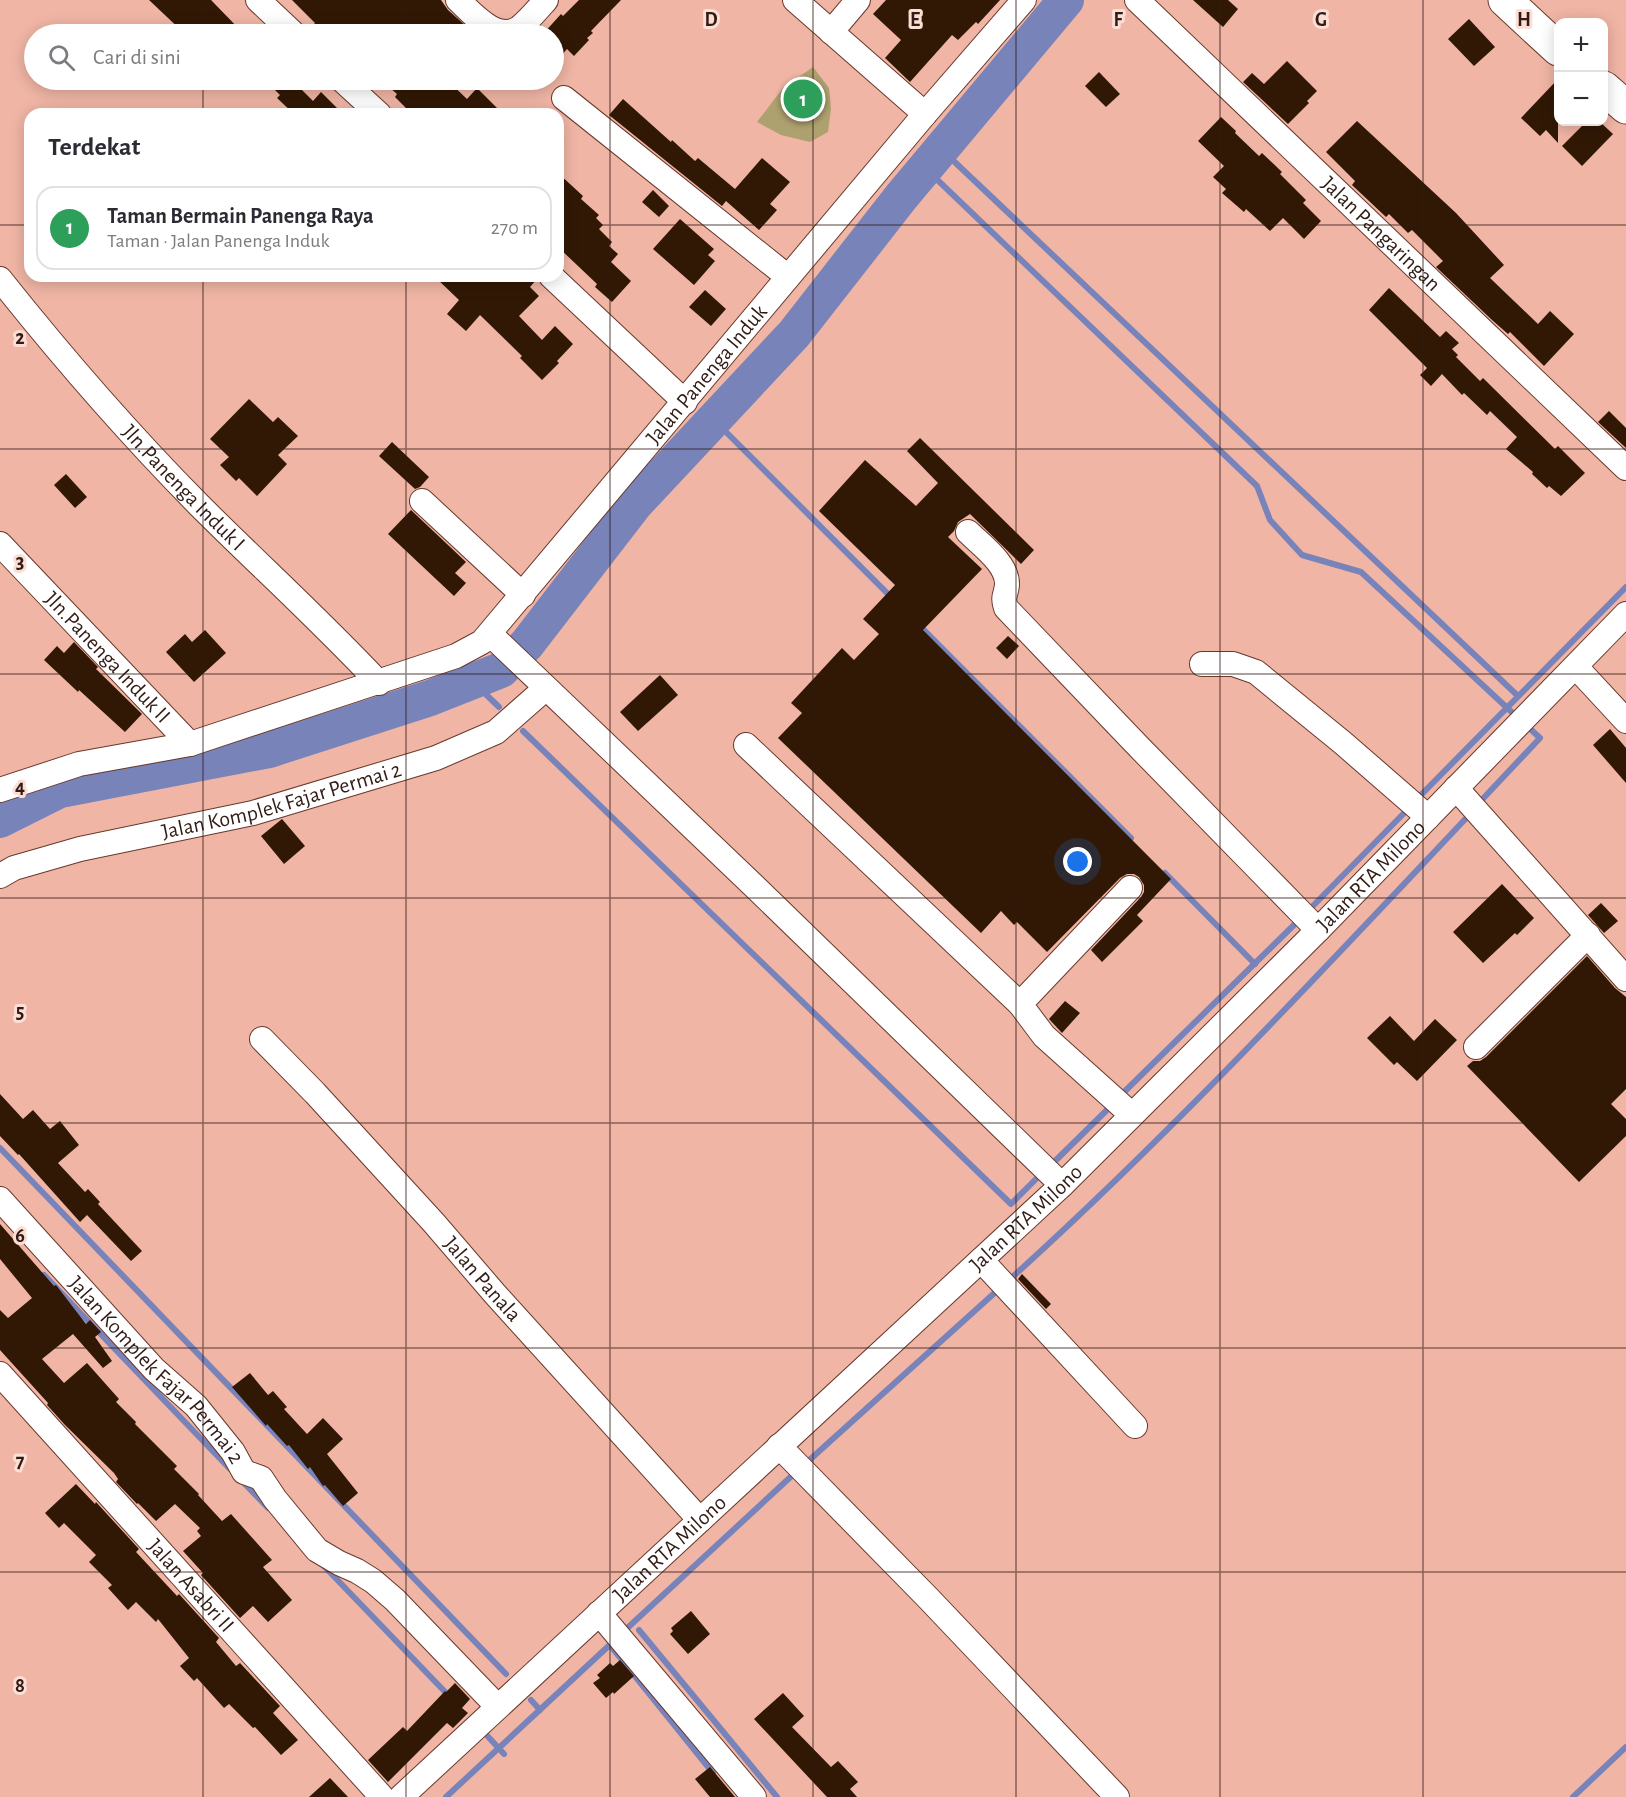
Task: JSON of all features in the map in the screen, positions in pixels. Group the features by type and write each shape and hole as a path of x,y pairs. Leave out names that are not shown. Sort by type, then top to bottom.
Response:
{"highway":[{"path":"1505,0 1554,45"},
{"path":"1608,91 1626,107"}],"street":[{"path":"258,0 283,24"},
{"path":"458,0 484,24"},
{"path":"522,24 546,0"},
{"path":"795,0 925,114"},
{"path":"831,32 858,0"},
{"name":"Jalan Panenga Induk","path":"0,790 79,764 190,744 358,687 379,683 456,656 482,642 495,639 523,595 925,114 1024,0"},
{"name":"Jalan Pangaringan","path":"1137,0 1626,468"},
{"path":"353,90 372,108"},
{"path":"564,98 788,277"},
{"name":"Jln.Panenga Induk I","path":"0,279 121,421 197,503 324,625 379,683"},
{"path":"557,282 685,402"},
{"path":"422,501 523,595"},
{"path":"968,532 1001,566 1007,583 1003,599 1006,608 1138,747 1309,920"},
{"name":"Jln.Panenga Induk II","path":"0,544 190,744"},
{"name":"Jalan RTA Milono","path":"401,1797 1062,1185 1121,1106 1309,920 1428,817 1626,614"},
{"path":"495,639 754,885 1062,1185"},
{"path":"1202,664 1233,664 1256,672 1428,817"},
{"path":"1576,667 1626,721"},
{"name":"Jalan Komplek Fajar Permai 2","path":"0,876 14,868 80,849 253,813 436,758 495,732 546,688"},
{"path":"746,745 1020,1004 1044,1036 1121,1106"},
{"path":"1456,788 1626,979"},
{"path":"1020,1004 1130,888"},
{"path":"1476,1047 1588,935"},
{"name":"Jalan Panala","path":"262,1039 323,1101 700,1520"},
{"name":"Jalan Komplek Fajar Permai 2","path":"0,1199 154,1369 196,1406 233,1452 244,1472 261,1478 275,1499 317,1550 373,1581 395,1600 497,1706"},
{"path":"981,1260 1135,1426"},
{"name":"Jalan Asabri II","path":"0,1374 382,1797"},
{"path":"779,1446 1118,1797"},
{"path":"599,1613 754,1797"}],"shaded area":[{"path":"813,67 829,88 831,109 828,132 810,142 781,135 757,122 783,88"}],"building":[{"path":"149,0 211,0 234,24 174,24"},
{"path":"292,0 441,0 464,24 314,24"},
{"path":"579,0 621,0 591,31 593,33 587,38 589,40 574,56 567,49 564,52 564,24 552,24 561,14 563,16"},
{"path":"886,0 1000,0 978,24 976,22 958,40 952,35 910,82 885,58 901,40 873,14"},
{"path":"1193,0 1228,0 1238,9 1223,27"},
{"path":"1469,19 1495,47 1474,66 1448,39"},
{"path":"1287,61 1317,91 1307,101 1309,103 1288,124 1243,82 1252,73 1264,84"},
{"path":"1099,72 1120,94 1106,107 1085,86"},
{"path":"1554,83 1554,126 1558,126 1558,143 1546,130 1540,136 1521,118"},
{"path":"275,90 302,90 313,101 321,92 337,108 288,108 277,98 280,95"},
{"path":"392,90 458,90 467,99 475,90 479,90 497,108 406,108 395,97 397,94"},
{"path":"623,99 671,142 672,140 695,161 698,158 735,189 762,158 790,182 770,204 777,210 759,230 726,201 722,206 609,115"},
{"path":"1221,117 1259,156 1262,153 1282,172 1280,174 1306,200 1303,203 1321,221 1304,239 1283,218 1270,231 1246,209 1244,212 1222,193 1226,189 1213,177 1224,166 1198,141"},
{"path":"1357,121 1456,213 1504,265 1490,278 1538,324 1550,311 1574,334 1544,366 1510,332 1508,334 1492,320 1436,267 1443,261 1412,230 1408,233 1389,214 1386,217 1352,185 1355,181 1326,152"},
{"path":"1582,126 1604,126 1613,134 1582,166 1562,146"},
{"path":"564,179 583,196 581,199 599,215 596,218 603,225 599,229 612,242 609,246 618,254 611,262 631,281 612,302 595,287 597,284 564,253"},
{"path":"653,190 669,206 659,217 642,202"},
{"path":"680,219 714,249 708,255 715,261 694,285 653,249"},
{"path":"440,282 534,282 530,287 539,296 519,316 542,340 555,326 573,344 542,380 520,358 522,356 480,315 466,331 447,314 459,300"},
{"path":"1389,288 1440,337 1446,331 1459,343 1452,349 1458,355 1456,357 1480,381 1483,378 1555,449 1558,446 1585,473 1561,496 1549,486 1547,488 1532,474 1533,472 1506,449 1517,437 1490,411 1487,415 1464,393 1462,395 1442,374 1431,386 1420,375 1427,368 1369,310"},
{"path":"705,290 726,309 711,326 689,307"},
{"path":"249,399 273,422 278,417 298,436 278,455 287,464 257,496 239,478 236,481 220,465 229,457 210,439"},
{"path":"1609,411 1626,428 1626,448 1598,422"},
{"path":"920,438 1034,550 1021,564 970,514 958,522 948,537 982,569 923,630 1171,879 1137,915 1143,921 1102,962 1091,950 1141,897 1144,885 1139,877 1127,874 1120,878 1047,952 1017,922 1014,925 1001,911 981,933 778,738 802,713 791,703 842,648 854,660 879,634 863,619 895,585 819,511 865,460 916,506 938,483 907,451"},
{"path":"392,442 429,477 420,487 415,489 379,456"},
{"path":"66,474 87,497 75,508 54,485"},
{"path":"411,510 466,562 455,573 466,583 454,596 388,534"},
{"path":"205,630 226,653 194,682 166,652 185,634 192,642"},
{"path":"1008,636 1019,646 1007,659 996,648"},
{"path":"74,642 98,667 96,669 142,714 125,732 44,660 57,646 64,653"},
{"path":"660,675 678,695 638,731 620,712"},
{"path":"1610,729 1626,748 1626,783 1593,745"},
{"path":"282,819 305,846 284,864 261,836"},
{"path":"1502,884 1534,918 1483,963 1453,932"},
{"path":"1601,903 1618,921 1604,933 1588,915"},
{"path":"1587,956 1626,997 1626,1089 1611,1104 1626,1119 1626,1136 1579,1182 1467,1066 1473,1061 1480,1061 1486,1057"},
{"path":"1065,1001 1080,1013 1062,1033 1049,1019"},
{"path":"1390,1016 1414,1041 1435,1019 1457,1040 1417,1081 1397,1062 1394,1065 1367,1038"},
{"path":"0,1094 23,1119 33,1110 50,1129 60,1121 79,1145 58,1163 85,1192 88,1189 100,1202 98,1204 142,1251 131,1261 87,1215 80,1222 0,1136"},
{"path":"0,1224 54,1286 56,1285 86,1324 90,1320 101,1332 95,1337 112,1361 103,1368 73,1334 42,1359 64,1383 87,1363 119,1399 116,1402 177,1466 174,1469 222,1521 231,1514 272,1560 263,1567 292,1600 268,1622 253,1606 240,1618 201,1575 203,1573 183,1551 201,1536 197,1531 200,1528 175,1504 156,1521 116,1482 118,1479 114,1473 65,1425 0,1350 0,1310 8,1318 32,1298 0,1259"},
{"path":"1022,1274 1051,1304 1046,1309 1018,1279"},
{"path":"250,1373 268,1395 273,1391 287,1407 284,1409 307,1434 323,1418 343,1439 327,1454 358,1493 343,1506 325,1485 323,1486 310,1467 308,1469 289,1445 287,1446 267,1424 266,1426 232,1387"},
{"path":"76,1484 95,1504 96,1502 139,1549 136,1552 219,1638 216,1642 236,1666 240,1663 280,1706 273,1713 298,1740 281,1755 229,1704 224,1708 197,1678 194,1681 180,1666 189,1658 158,1619 156,1622 136,1602 128,1610 108,1588 112,1585 89,1562 96,1555 64,1523 59,1528 45,1513"},
{"path":"691,1611 710,1634 688,1654 670,1634 673,1631 671,1628"},
{"path":"620,1660 634,1676 606,1698 593,1683 600,1678 597,1675 610,1663 613,1666"},
{"path":"455,1683 470,1699 462,1708 468,1713 453,1728 447,1723 388,1782 368,1760 403,1727 407,1731"},
{"path":"783,1693 804,1716 792,1727 831,1767 838,1761 858,1782 850,1789 857,1797 827,1797 754,1719"},
{"path":"710,1767 735,1797 710,1797 695,1779"},
{"path":"330,1778 348,1797 309,1797"}],"waterway":[{"path":"527,644 640,485 861,240 974,96 1055,0"},
{"path":"0,820 60,790 269,750 430,698 501,670 527,644 635,504 794,334 901,197 1066,0"},
{"path":"941,149 1518,696"},
{"path":"925,168 1257,486 1270,520 1302,555 1361,572 1517,717"},
{"path":"714,420 892,598"},
{"path":"1416,800 1626,587"},
{"path":"918,624 1131,838"},
{"path":"472,681 499,707"},
{"path":"1477,805 1540,738 1525,724"},
{"path":"523,731 1011,1204 1041,1174"},
{"path":"1307,912 1409,808"},
{"path":"1008,1281 1186,1111 1471,813"},
{"path":"1165,873 1255,964"},
{"path":"1119,1097 1300,919"},
{"path":"1049,1167 1112,1105"},
{"path":"0,1148 506,1674"},
{"path":"44,1275 230,1469"},
{"path":"805,1464 1000,1288"},
{"path":"622,1633 797,1471"},
{"path":"242,1481 268,1508"},
{"path":"323,1565 449,1696"},
{"path":"639,1630 777,1797"},
{"path":"446,1797 615,1640"},
{"path":"610,1645 713,1773"},
{"path":"531,1700 540,1710"},
{"path":"481,1729 504,1754"},
{"path":"1573,1797 1626,1747"}],"place":[{"name":"Taman Bermain Panenga Raya","path":"803,99"}]}
